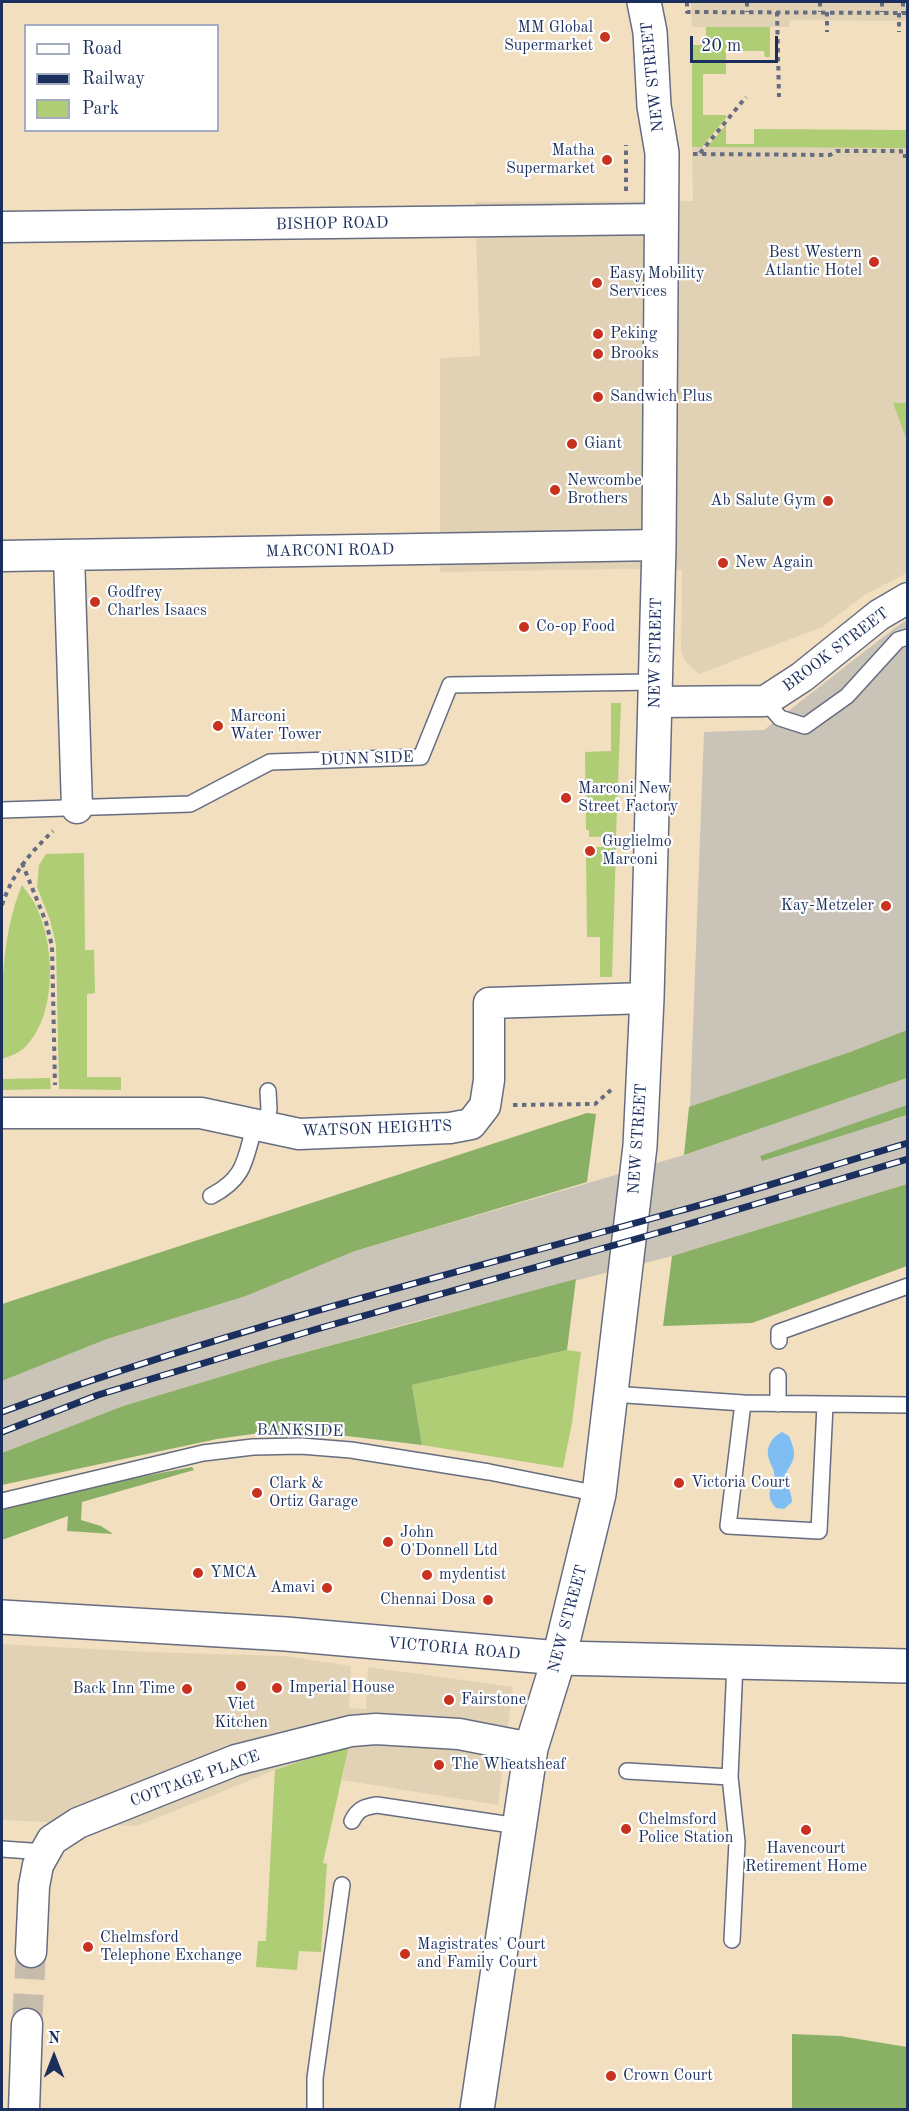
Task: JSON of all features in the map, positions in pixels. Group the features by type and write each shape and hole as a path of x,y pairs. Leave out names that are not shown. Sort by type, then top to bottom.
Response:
{"main road":[{"name":"NEW STREET","path":"477,2109 531,1748 560,1658 599,1494 640,1146 659,544 662,219 662,153 654,106 650,32 644,2"},
{"name":"NEW STREET","path":"662,153 672,106 673,81 671,30 666,2"},
{"name":"VICTORIA ROAD","path":"2,1617 286,1634 560,1658 908,1666"}],"street":[{"name":"BISHOP ROAD","path":"2,227 662,219"},
{"name":"MARCONI ROAD","path":"2,556 659,544"},
{"path":"69,555 77,808"},
{"name":"BROOK STREET","path":"655,692 765,701 802,677 879,615 908,598"},
{"path":"485,1106 489,1080 489,1003 646,998"},
{"name":"WATSON HEIGHTS","path":"2,1113 201,1113 298,1134 450,1128 471,1124 485,1106"},
{"name":"COTTAGE PLACE","path":"31,1952 34,1886 38,1865 52,1840 78,1823 236,1760 351,1731 376,1729 459,1734 531,1748"},
{"path":"24,2109 27,2024"}],"lane":[{"path":"765,701 780,718 805,726 847,696 898,640 908,637"},
{"name":"DUNN SIDE","path":"2,810 190,804 270,762 421,757 450,685 655,692"},
{"path":"211,1196 236,1180 269,1108 268,1091"},
{"path":"779,1341 779,1332 908,1286"},
{"path":"778,1376 778,1404"},
{"path":"612,1394 743,1403 908,1405"},
{"path":"743,1403 728,1526 819,1531 825,1405"},
{"name":"BANKSIDE","path":"2,1501 203,1453 301,1446 351,1450 599,1494"},
{"path":"732,1940 737,1842 730,1777 735,1663"},
{"path":"627,1771 730,1777"},
{"path":"352,1821 357,1811 366,1806 377,1805 518,1826"},
{"path":"2,1850 45,1852"},
{"path":"315,2109 315,2078 342,1885"}],"path":[{"path":"687,2 687,12 903,13"},
{"path":"747,2 747,12"},
{"path":"820,2 820,12"},
{"path":"882,2 882,12"},
{"path":"899,33 903,2"},
{"path":"777,12 779,97"},
{"path":"827,12 827,32"},
{"path":"700,154 746,97"},
{"path":"662,153 830,155 837,151 902,151 902,162"},
{"path":"902,156 908,156"},
{"path":"2,905 14,875 22,863 77,808"},
{"path":"22,863 46,922 52,946 55,1112"},
{"path":"485,1106 595,1104 615,1087"}],"shaded area":[{"path":"691,2 907,2 907,21 790,20 789,27 692,27"},
{"path":"692,147 907,148 907,403 893,403 907,441 907,573 866,594 822,627 699,674 686,662 681,651 682,570 440,572 440,358 480,356 475,202 693,201"},
{"path":"907,620 907,1030 690,1107 704,732 764,730"},
{"path":"907,1078 907,1105 893,1111 894,1120 907,1115 907,1184 672,1256 425,1319 273,1361 123,1406 2,1453 2,1381 107,1339 246,1296 355,1251 684,1155"},
{"path":"2,1644 147,1652 285,1656 351,1666 349,1708 366,1709 368,1667 513,1687 498,1805 342,1780 348,1745 275,1770 137,1826 2,1820"}],"green space":[{"path":"706,27 770,27 770,57 765,57 764,51 726,51 726,74 703,74 703,115 726,115 726,118 702,147 692,147 692,45 706,45"},
{"path":"726,125 726,144 754,144 754,129 907,130 907,148 707,147"},
{"path":"893,403 907,403 907,441"},
{"path":"611,703 621,703 616,836 589,837 589,830 586,830 585,752 611,751"},
{"path":"589,847 616,847 612,977 600,977 600,937 587,937 586,854 590,853"},
{"path":"84,853 85,950 94,950 95,993 87,994 87,1077 121,1077 121,1090 59,1089 56,945 50,920 37,887 39,865 46,854"},
{"path":"22,885 35,904 47,938 50,977 48,997 44,1015 36,1032 24,1048 2,1059 3,970 9,927"},
{"path":"907,1030 907,1078 684,1155 689,1107"},
{"path":"50,1078 51,1089 2,1090 2,1079"},
{"path":"907,1105 907,1115 762,1161 760,1156"},
{"path":"587,1113 596,1114 587,1182 355,1251 246,1296 107,1339 2,1381 2,1304"},
{"path":"907,1184 907,1266 752,1323 663,1326 672,1256"},
{"path":"576,1279 567,1350 412,1385 422,1445 305,1431 260,1433 217,1439 2,1485 2,1453 123,1406 273,1361"},
{"path":"567,1350 581,1352 572,1423 563,1468 422,1445 412,1385"},
{"path":"192,1467 194,1470 82,1502 81,1520 101,1526 113,1534 67,1531 68,1516 2,1540 2,1508 97,1485"},
{"path":"349,1745 323,1863 327,1864 321,1952 299,1951 297,1970 256,1967 258,1941 266,1941 275,1770"},
{"path":"792,2034 840,2036 907,2047 907,2109 792,2109"}],"water":[{"path":"782,1432 789,1436 794,1454 786,1475 792,1502 784,1509 776,1508 770,1497 774,1478 768,1455 770,1443"}],"tunnel":[{"path":"27,2024 31,1952"}],"railway":[{"path":"2,1412 168,1355 252,1330 704,1204 908,1143"},
{"path":"2,1432 98,1395 317,1329 675,1228 908,1159"}],"place":[{"name":"MM Global Supermarket","path":"605,37"},
{"name":"Matha Supermarket","path":"607,160"},
{"name":"Best Western Atlantic Hotel","path":"874,262"},
{"name":"Easy Mobility Services","path":"597,283"},
{"name":"Peking","path":"598,334"},
{"name":"Brooks","path":"598,354"},
{"name":"Sandwich Plus","path":"598,397"},
{"name":"Giant","path":"572,444"},
{"name":"Newcombe Brothers","path":"555,490"},
{"name":"Ab Salute Gym","path":"828,501"},
{"name":"New Again","path":"723,563"},
{"name":"Godfrey Charles Isaacs","path":"95,602"},
{"name":"Co-op Food","path":"524,627"},
{"name":"Marconi Water Tower","path":"218,726"},
{"name":"Marconi New Street Factory","path":"566,798"},
{"name":"Guglielmo Marconi","path":"590,851"},
{"name":"Kay-Metzeler","path":"886,906"},
{"name":"Victoria Court","path":"679,1483"},
{"name":"Clark & Ortiz Garage","path":"257,1493"},
{"name":"John O'Donnell Ltd","path":"388,1542"},
{"name":"YMCA","path":"198,1573"},
{"name":"mydentist","path":"427,1575"},
{"name":"Amavi","path":"327,1588"},
{"name":"Chennai Dosa","path":"488,1600"},
{"name":"Viet Kitchen","path":"241,1686"},
{"name":"Imperial House","path":"277,1688"},
{"name":"Back Inn Time","path":"187,1689"},
{"name":"Fairstone","path":"449,1700"},
{"name":"The Wheatsheaf","path":"439,1765"},
{"name":"Chelmsford Police Station","path":"626,1829"},
{"name":"Havencourt Retirement Home","path":"806,1830"},
{"name":"Chelmsford Telephone Exchange","path":"88,1947"},
{"name":"Magistrates' Court and Family Court","path":"405,1954"},
{"name":"Crown Court","path":"611,2076"}]}
